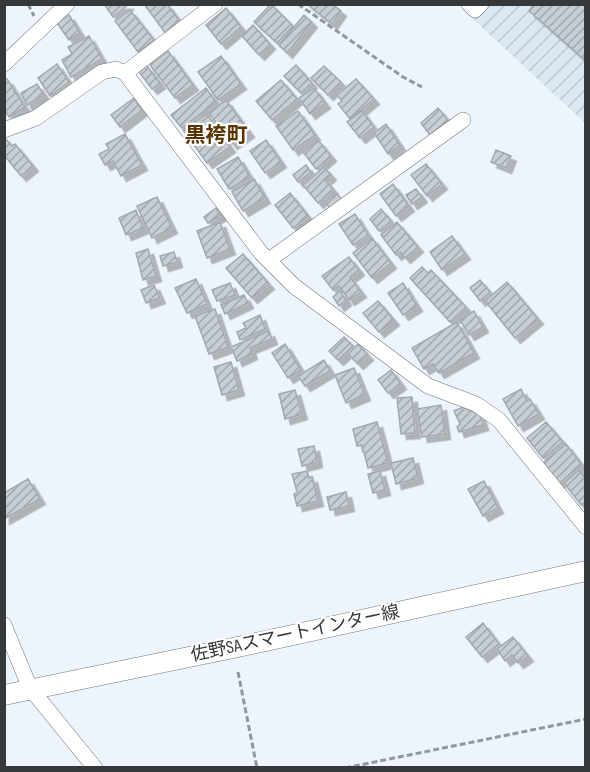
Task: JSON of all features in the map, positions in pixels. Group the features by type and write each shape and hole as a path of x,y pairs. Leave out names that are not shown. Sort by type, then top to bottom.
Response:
{"main road":[{"name":"佐野SAスマートインター線","path":"4,695 233,648 585,571"}],"street":[{"path":"4,64 67,4"},
{"path":"125,73 215,4"},
{"path":"469,4 476,10 481,4"},
{"path":"4,130 36,118 102,72 116,69 125,73 269,260 294,286 428,386 476,404 499,420 585,527"},
{"path":"269,260 463,120"},
{"path":"4,625 30,688 95,768"}],"path":[{"path":"298,4 403,77 422,87"},
{"path":"238,672 257,768"},
{"path":"345,768 585,719"}],"shaded area":[{"path":"460,5 585,5 585,123 473,19"}],"building":[{"path":"104,4 128,4 128,5 113,17"},
{"path":"144,4 167,4 181,23 166,34"},
{"path":"271,4 293,26 277,43 254,22"},
{"path":"307,4 332,4 341,11 332,24"},
{"path":"534,4 586,4 586,61 529,11"},
{"path":"226,8 241,27 221,44 206,25"},
{"path":"130,10 154,40 138,52 115,21"},
{"path":"69,15 80,33 69,40 57,23"},
{"path":"304,15 312,22 287,53 279,45"},
{"path":"253,25 270,44 259,55 242,36"},
{"path":"89,36 102,59 71,77 62,60 72,54 68,47"},
{"path":"168,51 193,85 175,98 150,65"},
{"path":"221,56 241,84 218,100 198,72"},
{"path":"57,64 69,82 50,96 38,78"},
{"path":"296,65 312,83 301,93 284,76"},
{"path":"147,66 160,83 152,89 139,72"},
{"path":"324,66 341,82 328,95 311,78"},
{"path":"7,79 25,107 9,117 4,109 4,80"},
{"path":"356,79 374,99 350,119 338,104 342,101 337,95"},
{"path":"281,80 297,99 272,120 256,101"},
{"path":"37,84 44,95 27,105 21,93"},
{"path":"206,88 216,102 182,128 171,115"},
{"path":"314,88 325,103 310,114 299,98"},
{"path":"134,98 142,110 120,127 111,115"},
{"path":"226,100 249,132 232,144 209,113"},
{"path":"438,108 448,120 430,135 421,123"},
{"path":"298,111 315,135 293,150 276,126"},
{"path":"362,111 374,127 360,138 347,122"},
{"path":"207,114 230,147 207,163 183,130"},
{"path":"386,124 400,145 388,154 374,133"},
{"path":"125,134 142,165 121,176 113,161 105,165 99,154 109,149 106,144"},
{"path":"4,137 12,146 15,144 33,166 21,176 4,155"},
{"path":"266,140 281,162 265,173 250,151"},
{"path":"318,140 331,156 316,169 303,152"},
{"path":"496,150 511,156 506,168 491,162"},
{"path":"238,157 250,177 229,189 217,169"},
{"path":"426,164 442,184 427,196 411,175"},
{"path":"306,165 311,172 298,182 293,175"},
{"path":"324,167 331,175 325,180 333,189 318,203 303,185"},
{"path":"254,179 265,198 243,211 232,192"},
{"path":"393,184 409,206 396,216 380,194"},
{"path":"416,189 422,197 412,204 406,195"},
{"path":"290,193 308,216 293,228 275,205"},
{"path":"336,193 344,202 332,211 325,202"},
{"path":"157,197 172,228 152,238 137,206"},
{"path":"216,208 221,215 208,223 204,217"},
{"path":"381,209 391,221 379,231 370,219"},
{"path":"136,210 143,228 126,235 119,218"},
{"path":"355,214 368,235 353,245 339,224"},
{"path":"220,222 230,249 207,258 197,231"},
{"path":"397,222 418,247 405,258 400,252 396,255 381,235"},
{"path":"452,236 465,254 442,270 430,252"},
{"path":"372,238 391,263 372,278 353,253"},
{"path":"148,249 156,276 143,280 136,253"},
{"path":"174,252 177,262 163,266 160,256"},
{"path":"243,254 269,284 252,298 226,268"},
{"path":"349,257 359,270 350,277 361,292 349,300 339,286 333,290 322,276"},
{"path":"422,267 428,273 431,270 466,307 450,322 410,278"},
{"path":"196,279 207,304 187,313 175,288"},
{"path":"480,280 490,292 480,301 470,288"},
{"path":"507,282 538,319 515,338 485,301"},
{"path":"230,283 235,295 217,301 212,290"},
{"path":"403,283 417,306 403,315 388,293"},
{"path":"154,285 160,298 146,303 141,290"},
{"path":"340,291 346,300 339,306 333,297"},
{"path":"244,295 248,303 225,314 221,305"},
{"path":"378,301 394,320 379,332 363,313"},
{"path":"215,309 228,347 209,354 195,316"},
{"path":"474,311 483,327 469,335 460,320"},
{"path":"260,315 265,329 240,340 237,332 246,328 243,323"},
{"path":"457,322 474,353 439,373 433,364 424,369 412,348"},
{"path":"269,331 272,339 250,348 252,354 237,361 231,347"},
{"path":"344,337 353,346 338,360 329,351"},
{"path":"285,344 301,370 288,378 272,353"},
{"path":"358,344 368,355 358,364 348,354"},
{"path":"324,360 330,371 305,386 298,376"},
{"path":"231,362 239,390 222,395 214,367"},
{"path":"354,368 365,395 346,403 335,375"},
{"path":"391,370 401,384 388,393 378,380"},
{"path":"521,389 527,401 530,399 539,414 518,426 503,399"},
{"path":"295,390 302,414 285,419 279,394"},
{"path":"412,397 415,433 401,434 397,398"},
{"path":"441,405 445,434 422,437 417,409"},
{"path":"463,407 480,415 483,425 459,432 457,427 460,424 454,411"},
{"path":"377,422 388,463 368,468 362,445 357,446 353,429"},
{"path":"546,422 563,442 543,458 527,438"},
{"path":"566,444 582,465 559,483 543,463"},
{"path":"314,446 317,462 302,466 298,449"},
{"path":"413,458 418,478 396,484 391,463"},
{"path":"579,470 586,479 586,502 581,505 564,483"},
{"path":"307,471 309,478 312,477 318,501 297,506 294,494 297,492 292,474"},
{"path":"380,471 385,490 373,493 368,474"},
{"path":"28,479 40,499 4,519 4,493"},
{"path":"484,481 498,508 483,516 468,489"},
{"path":"346,492 349,506 330,510 327,497"},
{"path":"483,623 499,644 482,657 466,637"},
{"path":"513,637 528,656 518,663 512,655 505,661 497,649"}],"district":[{"name":"黒袴町","path":"216,135"}]}
